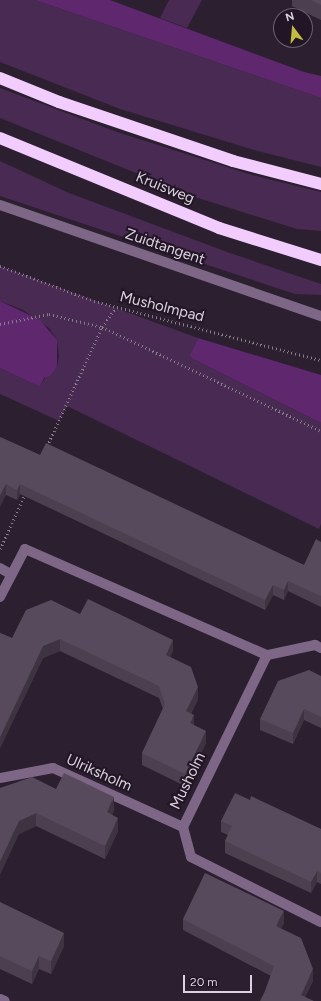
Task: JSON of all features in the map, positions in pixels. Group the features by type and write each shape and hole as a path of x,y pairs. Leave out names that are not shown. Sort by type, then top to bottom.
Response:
{"highway":[{"path":"0,78 59,102 233,161 321,184"},
{"name":"Kruisweg","path":"0,138 218,228 321,260"}],"street":[{"name":"Zuidtangent","path":"0,205 321,316"},
{"path":"0,597 25,549 267,655 315,645 321,648"},
{"path":"0,568 12,574"},
{"name":"Musholm","path":"267,655 183,826 191,857 321,922"},
{"name":"Ulriksholm","path":"0,778 53,768 183,826"},
{"path":"0,999 5,1001"}],"path":[{"name":"Musholmpad","path":"0,266 116,307 321,360"},
{"path":"44,452 102,327 116,307"},
{"path":"0,324 49,314 102,327 321,431"},
{"path":"0,549 28,487"}],"shaded area":[{"path":"0,0 35,0 321,98 321,167 254,150 120,109 0,62"},
{"path":"35,0 110,0 304,72 321,76 321,98"},
{"path":"169,0 202,0 187,28 160,18"},
{"path":"0,88 117,132 252,175 321,192 321,231 297,229 195,197 0,118"},
{"path":"0,161 69,193 230,253 321,284 321,295 295,294 0,196"},
{"path":"0,266 198,338 191,352 195,360 321,423 321,524 319,529 67,406 59,421 0,394 0,368 40,387 45,378 57,367 59,357 57,340 49,328 23,310 0,301"},
{"path":"0,301 40,320 57,340 57,367 50,376 44,378 40,387 0,368"},
{"path":"198,338 321,375 321,423 195,360 190,356"}],"building":[{"path":"311,0 321,0 321,5"},
{"path":"0,437 40,455 46,443 304,565 316,539 321,542 321,596 288,581 284,590 273,585 265,600 20,484 17,490 6,484 0,496"},
{"path":"88,599 173,640 166,655 191,667 198,687 186,711 194,715 190,723 206,731 185,774 142,753 165,704 159,686 60,639 43,646 0,737 0,633 12,638 26,610 51,600 80,614"},
{"path":"309,670 321,676 321,717 304,709 293,733 260,719 278,681"},
{"path":"64,773 114,797 107,812 118,818 105,846 36,813 19,821 0,862 0,788 32,777 56,789"},
{"path":"235,793 250,800 251,796 321,829 321,873 317,871 311,882 225,841 232,826 221,821"},
{"path":"205,873 284,911 276,926 301,938 313,969 301,995 314,1001 260,1001 274,966 183,919"},
{"path":"0,902 64,933 51,961 39,956 32,971 0,956"}]}
